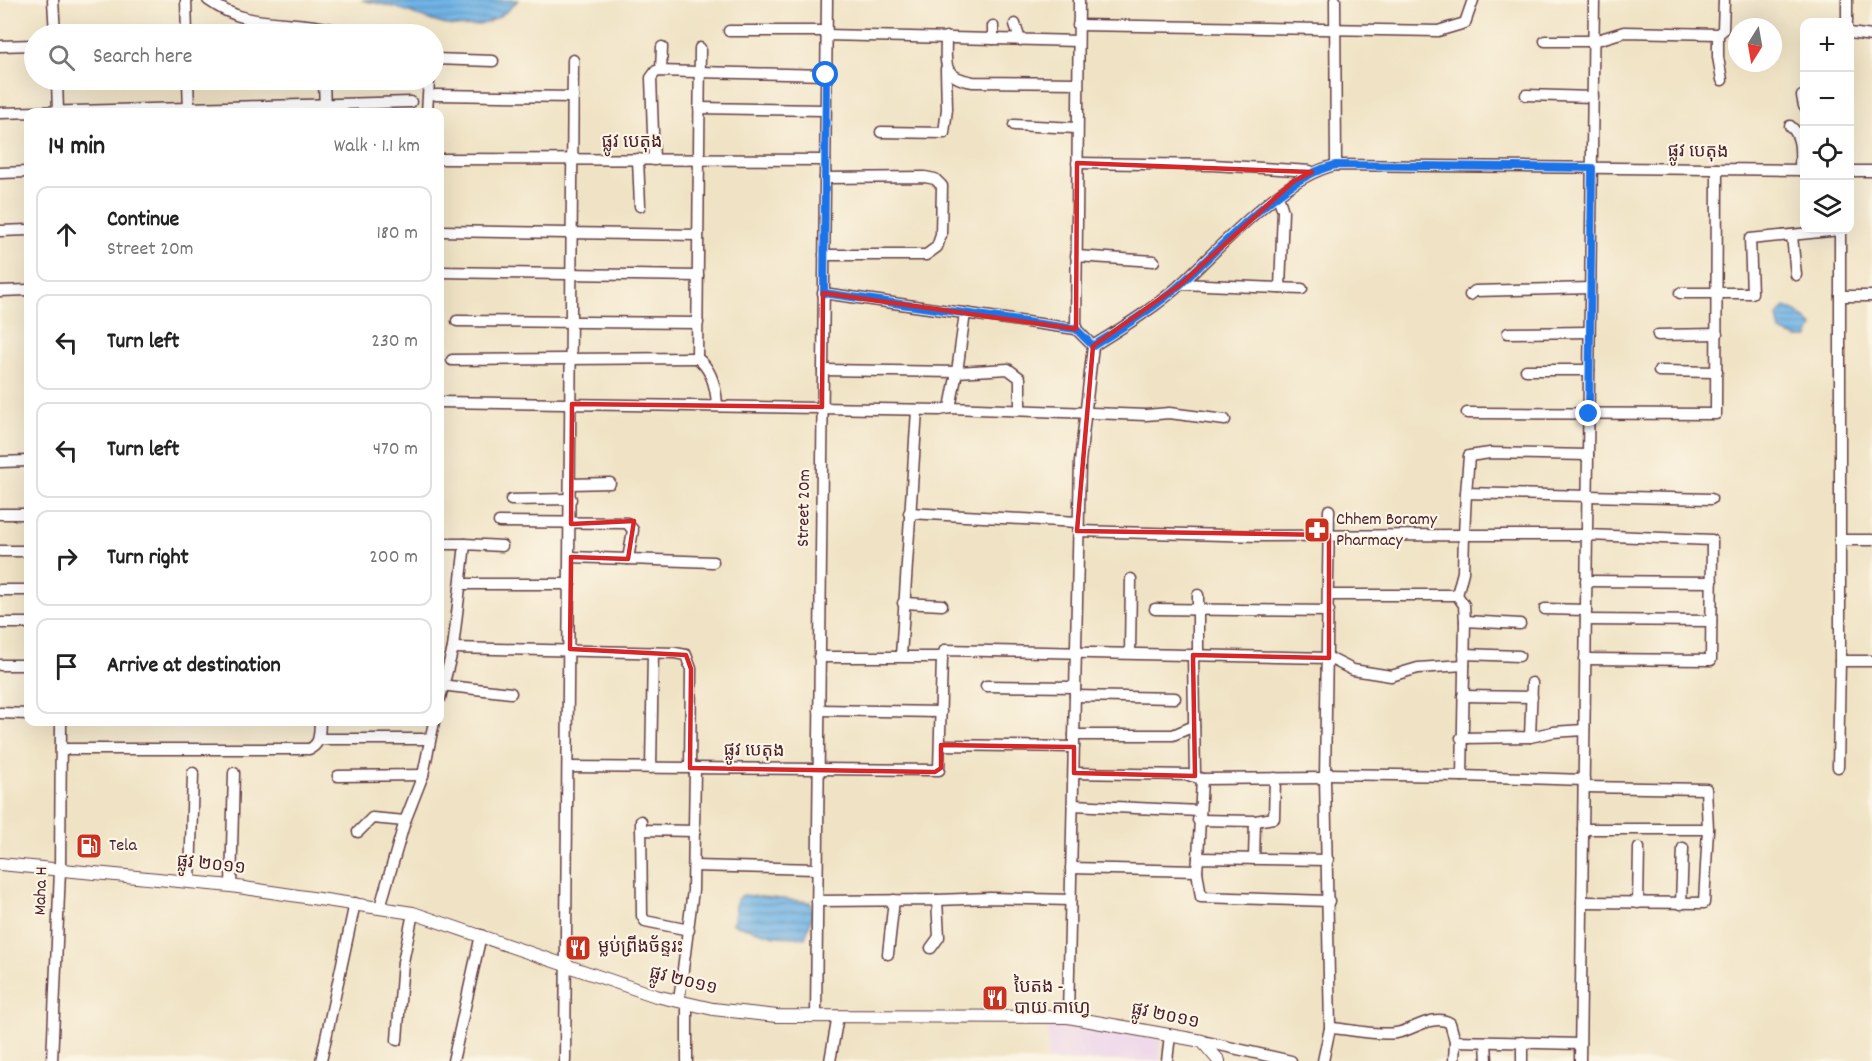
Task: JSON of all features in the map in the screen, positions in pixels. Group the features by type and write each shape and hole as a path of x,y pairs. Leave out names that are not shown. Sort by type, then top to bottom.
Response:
{"main road":[{"name":"ផ្លូវ ២០១១","path":"0,864 231,886 413,913 481,934 656,996 683,1002 777,1016 1068,1017 1202,1041 1219,1061"}],"street":[{"path":"53,0 54,24"},
{"path":"186,0 187,24"},
{"path":"208,0 248,20 275,24"},
{"name":"Street 20m","path":"816,1016 827,0"},
{"path":"1076,329 1078,0"},
{"path":"1335,0 1336,165"},
{"path":"1078,26 1443,30 1465,23 1473,0"},
{"path":"1580,1061 1594,0"},
{"path":"1545,41 1594,40 1624,32 1718,34 1723,30 1724,0"},
{"path":"1847,0 1847,18"},
{"path":"1015,24 1020,40"},
{"path":"993,26 993,39"},
{"path":"729,30 1077,41"},
{"path":"1718,34 1718,57 1722,80"},
{"path":"1854,34 1872,36"},
{"path":"881,132 944,133 947,109 946,37"},
{"path":"0,46 24,45"},
{"path":"661,71 662,47"},
{"path":"697,357 700,48"},
{"path":"444,59 493,61"},
{"path":"565,1061 573,361 573,60"},
{"path":"946,65 950,75 958,80 1077,83"},
{"path":"654,160 651,78 656,71 826,75"},
{"path":"57,90 58,108"},
{"path":"188,90 189,108"},
{"path":"324,90 325,108 411,102"},
{"path":"428,108 429,90"},
{"path":"436,95 573,97"},
{"path":"1526,95 1593,97"},
{"path":"699,108 825,110"},
{"path":"0,113 24,113"},
{"path":"1014,125 1077,128"},
{"path":"1790,126 1796,131 1800,148"},
{"name":"ផ្លូវ បេតុង","path":"444,159 825,160"},
{"path":"638,159 640,206"},
{"path":"1077,163 1213,165 1312,172"},
{"name":"ផ្លូវ បេតុង","path":"1312,172 1336,165 1800,170"},
{"path":"1467,413 1716,414 1717,169"},
{"path":"1854,171 1872,171"},
{"path":"0,173 24,172"},
{"path":"1068,1017 1078,527 1084,412 1093,346 1141,315 1181,284 1294,181 1312,172"},
{"path":"824,255 926,255 937,247 941,236 942,186 935,179 925,177 825,178"},
{"path":"1278,196 1283,211 1280,288"},
{"path":"0,231 24,230"},
{"path":"444,231 698,235"},
{"path":"1680,293 1752,293 1750,238 1808,234"},
{"path":"1838,767 1841,540 1840,234"},
{"path":"1792,236 1796,275"},
{"path":"1076,256 1154,261"},
{"path":"444,272 698,276"},
{"path":"1181,284 1302,289"},
{"path":"1470,295 1475,291 1590,288"},
{"path":"0,291 24,290"},
{"path":"824,293 1076,329 1093,346"},
{"path":"1840,296 1872,296"},
{"path":"950,408 965,313"},
{"path":"457,321 698,323"},
{"path":"1508,333 1589,332"},
{"path":"1658,335 1717,334"},
{"path":"453,360 573,361 697,357 705,363 710,373 717,405"},
{"path":"823,370 957,372 1008,369 1020,378 1020,409"},
{"path":"1526,370 1589,370"},
{"path":"1659,371 1717,372"},
{"path":"444,402 822,406 917,410 1020,409 1146,415 1169,412 1225,420"},
{"path":"901,656 917,410"},
{"path":"1462,776 1465,621 1464,605 1457,595 1463,572 1468,458 1472,455 1491,453 1588,455"},
{"path":"0,462 24,461"},
{"path":"571,484 610,483"},
{"path":"1466,494 1711,499"},
{"path":"511,500 571,499"},
{"path":"1323,1061 1330,1028 1326,776 1330,595 1329,510"},
{"path":"909,513 1078,527 1260,536 1587,535 1712,540 1711,660 1585,659"},
{"path":"0,514 24,514"},
{"path":"499,522 571,524 623,522 631,525 633,533 628,559"},
{"path":"1841,540 1872,540"},
{"path":"447,544 502,546"},
{"path":"444,676 453,648 465,544"},
{"path":"0,551 24,551"},
{"path":"571,556 713,562"},
{"path":"1130,654 1131,579"},
{"path":"1586,581 1712,582"},
{"path":"462,584 570,584"},
{"path":"0,590 24,590"},
{"path":"1198,595 1194,726 1199,778 1197,872 1201,897 1329,901"},
{"path":"1330,595 1457,595"},
{"path":"903,603 942,605"},
{"path":"1155,609 1329,611"},
{"path":"1545,609 1586,615 1711,621"},
{"path":"1465,621 1520,624"},
{"path":"0,623 24,623"},
{"path":"453,648 510,651 570,649 686,655 691,669 695,831 683,1002 687,1061"},
{"path":"1194,726 1173,735 941,746 942,657 945,650 1329,658 1353,670 1391,675 1464,659 1519,656"},
{"path":"651,768 653,652"},
{"path":"819,657 942,657"},
{"path":"1840,661 1872,661"},
{"path":"0,665 24,664"},
{"path":"1530,737 1532,683"},
{"path":"444,685 510,693"},
{"path":"986,686 1175,698"},
{"path":"1463,696 1532,697"},
{"path":"819,710 941,712"},
{"path":"0,713 24,714"},
{"name":"Maha H","path":"52,1061 60,870 61,726"},
{"path":"60,749 309,749 315,747 319,739 320,726"},
{"path":"380,907 405,821 423,775 433,726"},
{"path":"1461,738 1530,737 1553,732 1584,730"},
{"path":"319,739 430,739"},
{"name":"ផ្លូវ បេតុង","path":"569,767 935,772 941,768 941,746"},
{"path":"190,882 193,773"},
{"path":"231,886 234,773"},
{"path":"1074,773 1199,778 1462,776 1706,789 1708,829 1706,900 1701,904 1582,902"},
{"path":"338,776 423,775"},
{"path":"1073,805 1255,820 1274,818 1275,778"},
{"path":"358,832 372,818 405,821"},
{"path":"1254,859 1255,820"},
{"path":"689,930 645,921 642,916 641,825 695,831"},
{"path":"1583,829 1708,829"},
{"path":"1638,903 1639,848"},
{"path":"1681,904 1683,848"},
{"path":"1198,858 1328,860"},
{"path":"694,866 817,869"},
{"path":"1071,868 1197,872"},
{"path":"817,901 990,898 1070,900"},
{"path":"888,954 894,900"},
{"path":"931,948 939,937 937,900"},
{"path":"321,1061 355,903"},
{"path":"397,1040 403,962 413,913"},
{"path":"453,1061 481,934"},
{"path":"830,1061 838,1016"},
{"path":"1330,1028 1393,1033 1420,1024 1445,1020 1450,1023 1455,1041 1454,1061"},
{"path":"1167,1061 1170,1035"},
{"path":"1202,1041 1291,1061"},
{"path":"1455,1041 1580,1044"},
{"path":"1486,1042 1486,1061"},
{"path":"1522,1042 1522,1061"}],"highlighted area":[{"path":"1077,163 1312,172 1294,181 1181,284 1093,346 1077,531 1329,535 1329,658 1193,655 1195,776 1074,773 1074,747 941,745 941,768 935,772 690,768 691,669 686,655 570,649 571,557 628,559 634,521 571,524 572,404 822,407 823,293 1076,329"}],"shaded area":[{"path":"1048,1024 1066,1024 1160,1040 1160,1061 1048,1061"}],"water":[{"path":"362,0 518,0 494,19 482,24 455,26"},
{"path":"1785,307 1794,310 1813,326 1808,338 1797,338 1780,331 1777,317"},
{"path":"743,895 810,902 813,914 805,938 775,936 733,924 737,900"}],"place":[{"name":"Chhem Boramy Pharmacy","path":"1317,530"},
{"name":"Tela","path":"89,846"},
{"name":"ម្លប់ព្រីងច័ន្ទរះ","path":"578,948"},
{"name":"បៃតង - បាយ កាហ្វេ","path":"995,998"}],"route":[{"path":"826,75 824,293 1076,329 1093,346 1141,315 1181,284 1214,251 1294,181 1325,167 1336,165 1592,168 1589,414"}]}
